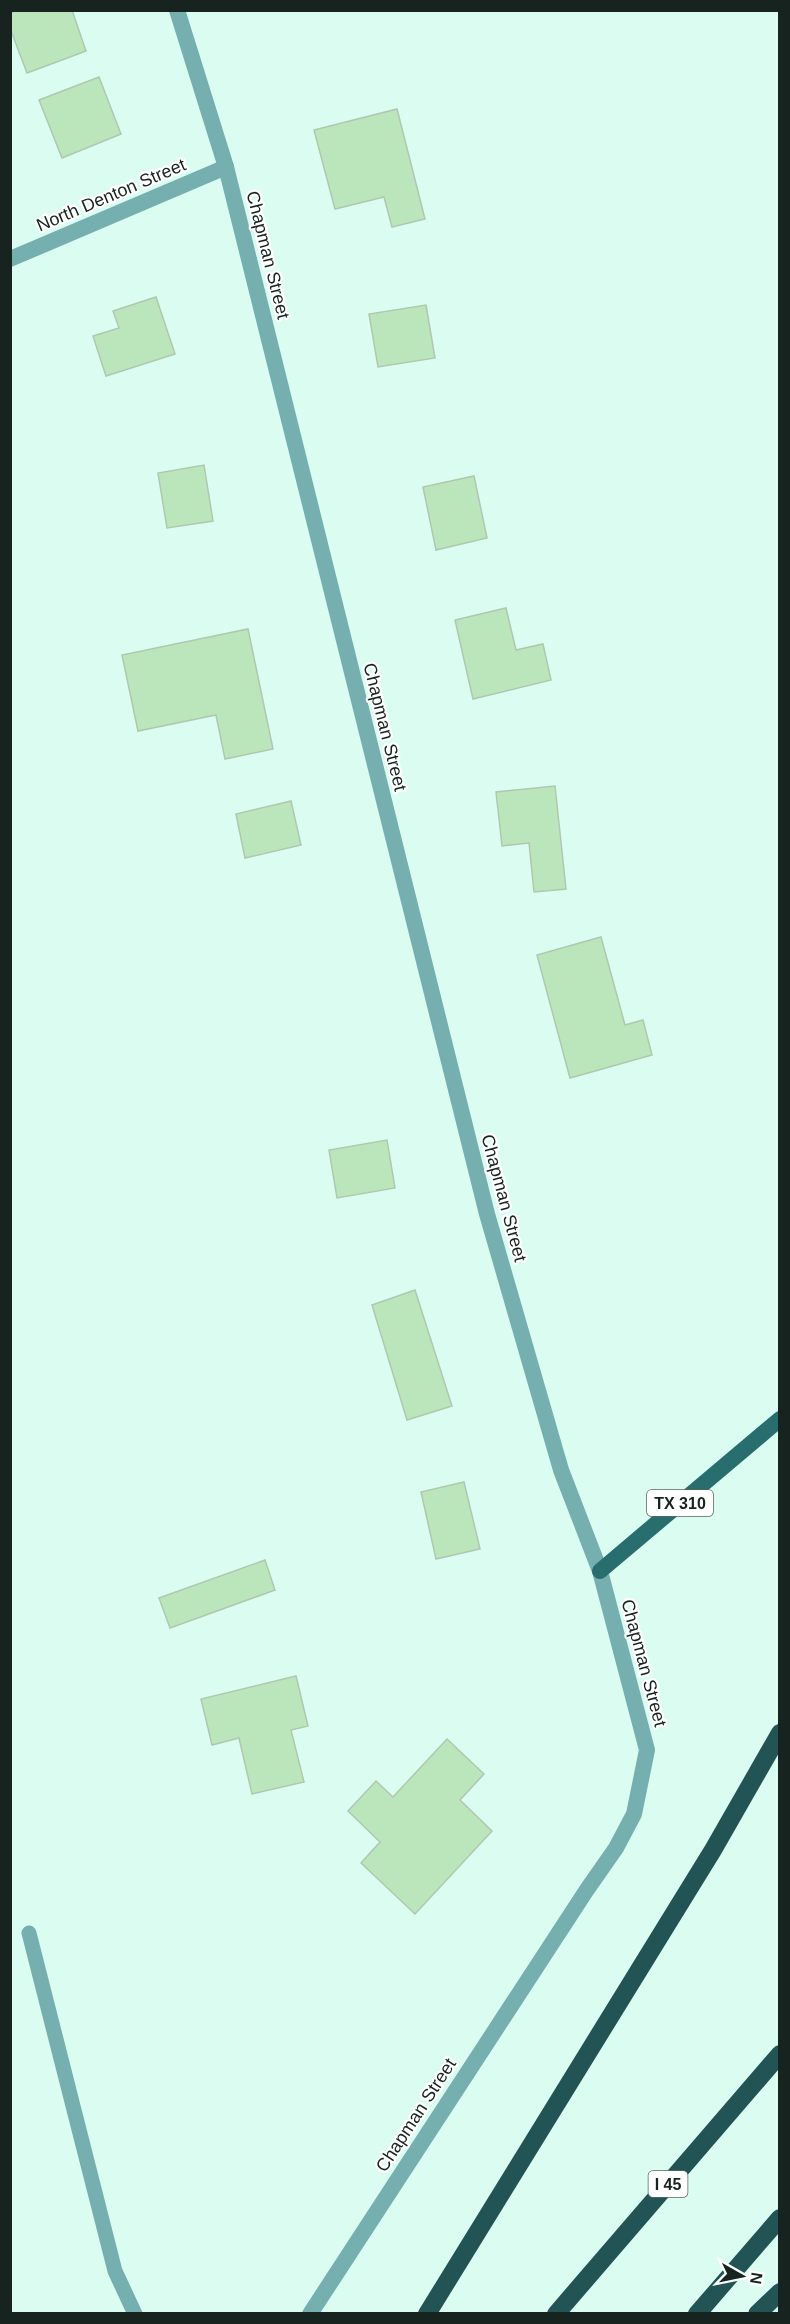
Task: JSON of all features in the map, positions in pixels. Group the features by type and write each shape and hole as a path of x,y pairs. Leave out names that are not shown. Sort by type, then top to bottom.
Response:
{"highway":[{"path":"427,2313 713,1850 780,1733"},
{"name":"I 45","path":"556,2313 780,2055"},
{"path":"697,2313 780,2218"},
{"path":"757,2313 780,2292"}],"main road":[{"name":"TX 310","path":"600,1571 780,1419"}],"street":[{"name":"Chapman Street","path":"177,10 226,167 487,1214 561,1470 600,1571 647,1750 634,1814 616,1848 585,1891 310,2313"},
{"name":"North Denton Street","path":"10,258 226,167"}],"lane":[{"path":"28,1933 115,2271 135,2313"}],"building":[{"path":"17,10 72,10 86,51 27,73 10,28 10,13"},
{"path":"99,77 121,134 62,158 39,100"},
{"path":"397,109 425,219 392,227 384,197 335,209 314,130"},
{"path":"156,297 175,354 106,376 93,336 119,328 113,311"},
{"path":"426,305 435,358 378,367 369,314"},
{"path":"204,465 213,521 167,528 158,473"},
{"path":"474,476 487,538 436,550 423,487"},
{"path":"506,608 516,650 543,644 551,680 473,699 455,620"},
{"path":"248,629 273,749 225,759 216,715 138,731 122,655"},
{"path":"555,786 566,889 534,892 529,843 502,846 496,792"},
{"path":"291,801 301,845 245,858 236,814"},
{"path":"601,937 625,1025 643,1020 652,1055 570,1078 537,955"},
{"path":"387,1140 395,1188 337,1198 329,1150"},
{"path":"415,1290 452,1406 407,1420 372,1305"},
{"path":"464,1482 480,1549 436,1559 421,1492"},
{"path":"265,1560 275,1590 170,1628 159,1598"},
{"path":"296,1676 308,1726 291,1730 304,1782 252,1794 239,1738 212,1745 201,1699"},
{"path":"447,1739 484,1774 460,1800 492,1831 415,1914 361,1863 380,1842 348,1811 376,1781 393,1797"}]}
